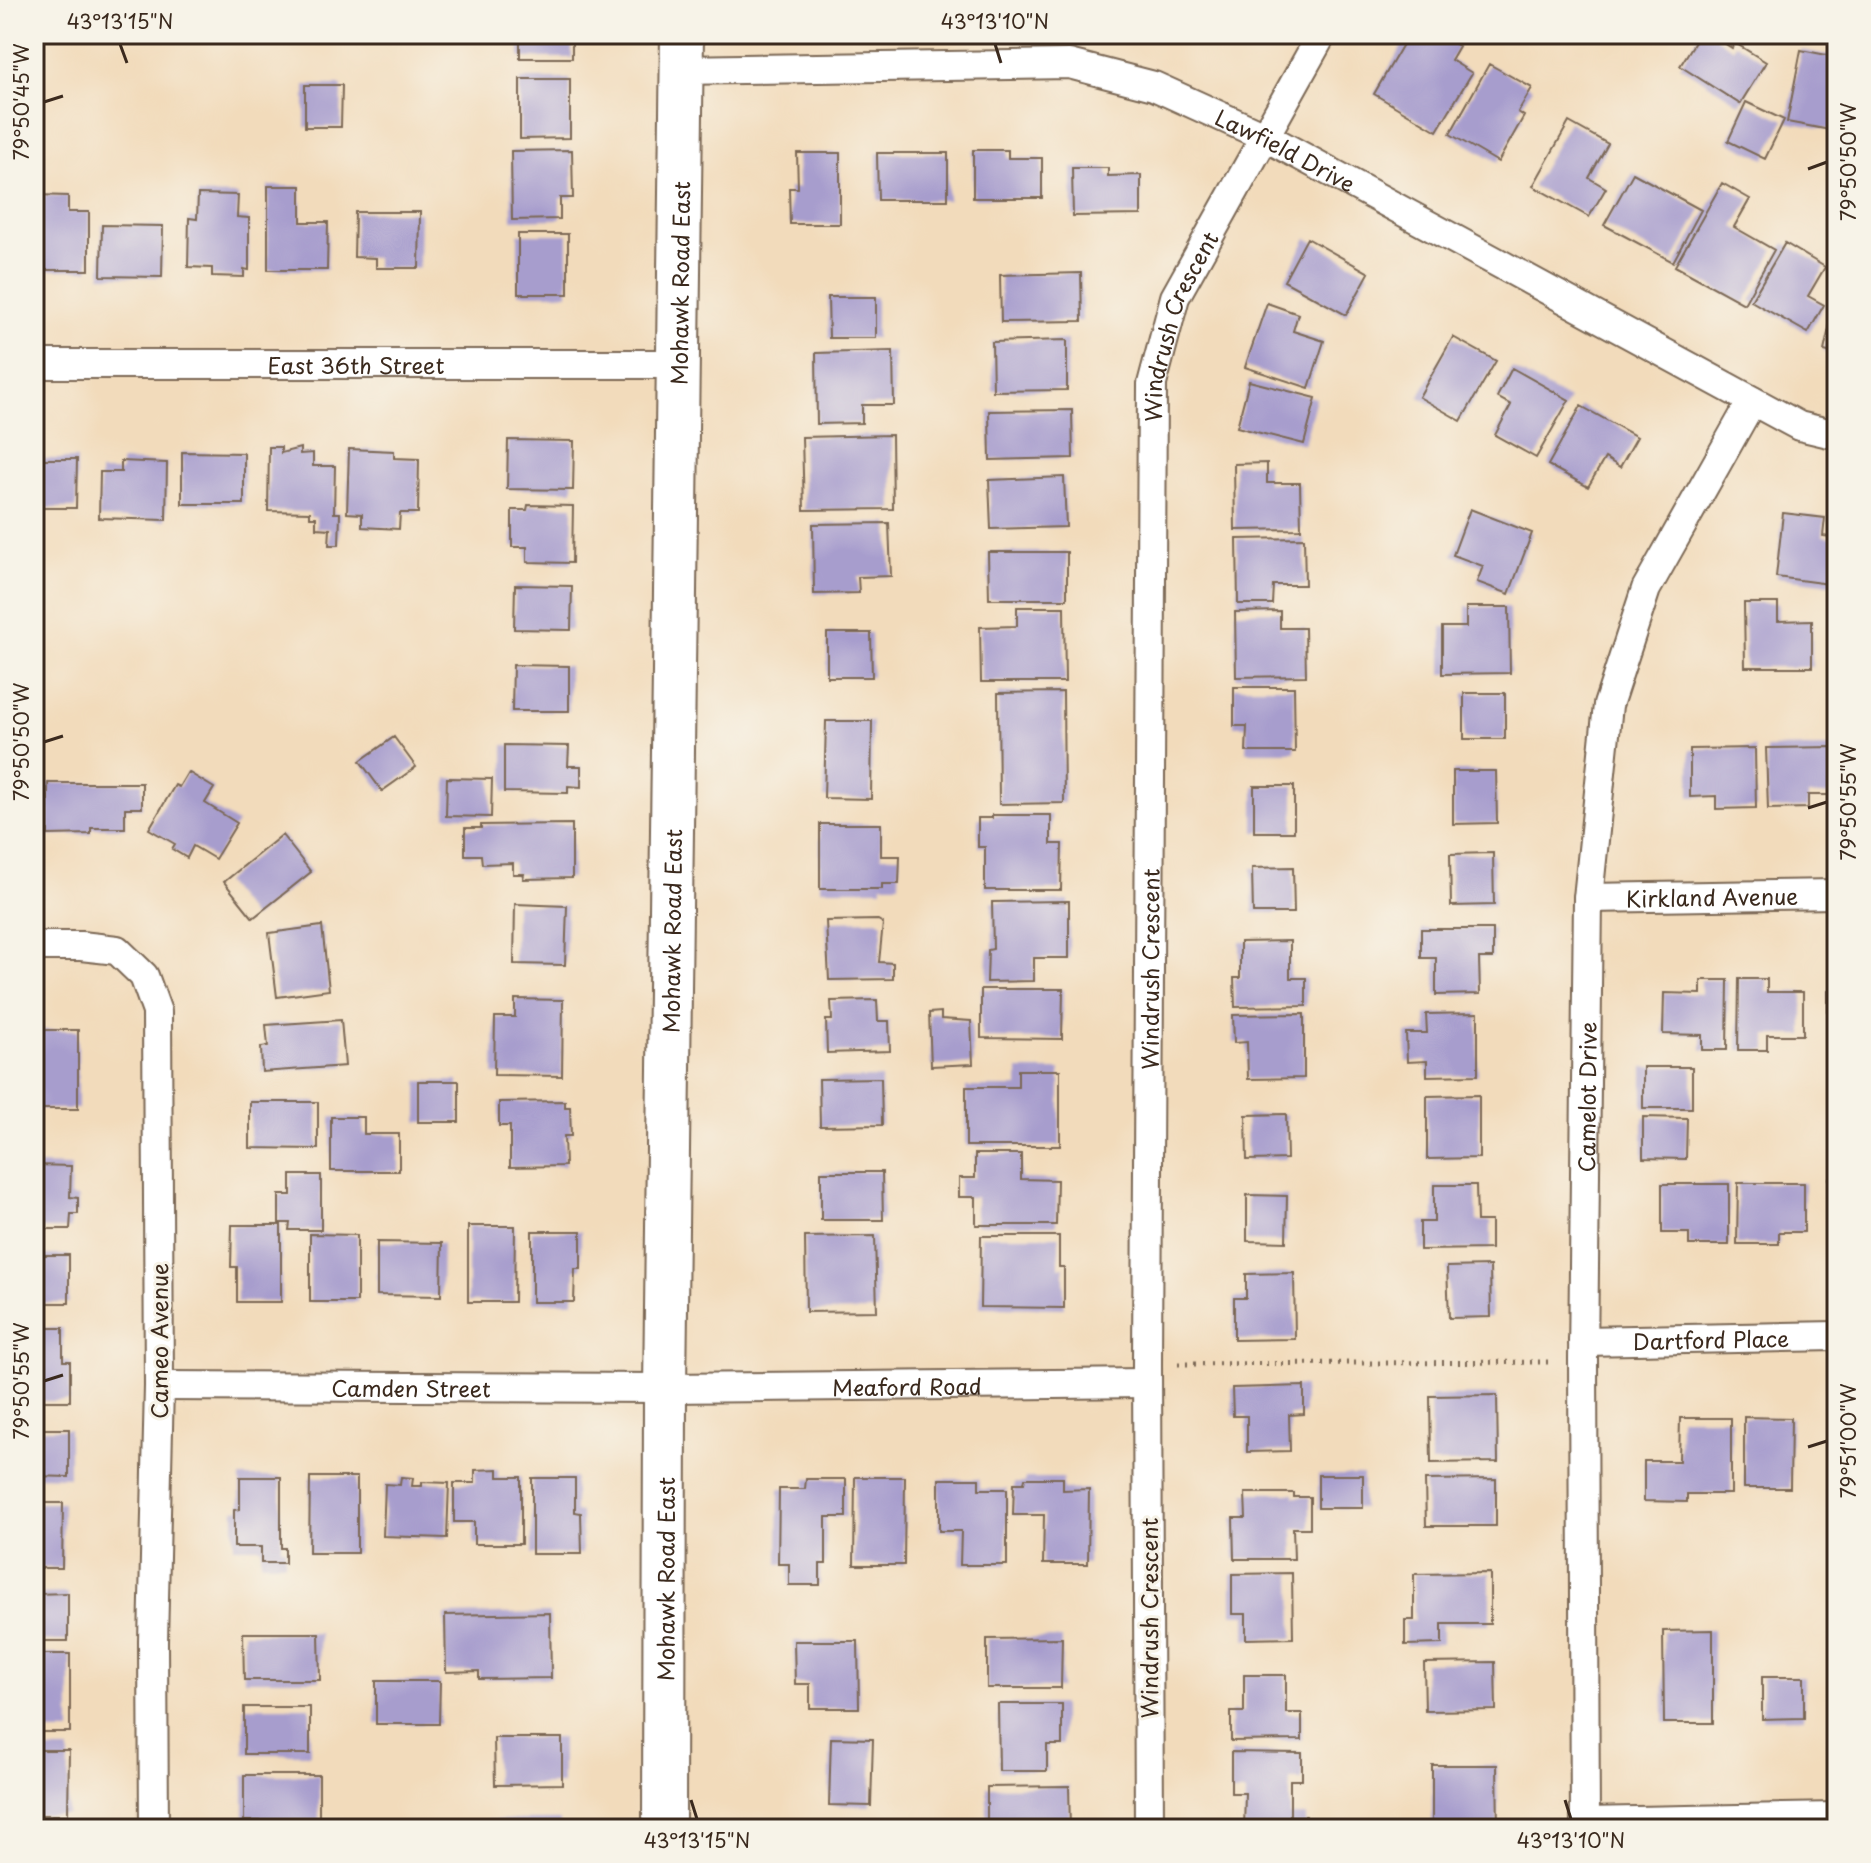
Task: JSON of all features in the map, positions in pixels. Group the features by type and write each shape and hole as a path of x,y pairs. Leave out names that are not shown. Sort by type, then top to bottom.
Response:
{"main road":[{"name":"Mohawk Road East","path":"664,1829 665,1388 682,52"}],"street":[{"name":"Windrush Crescent","path":"1149,1829 1147,1374 1152,384 1175,297 1322,34"},
{"name":"Lawfield Drive","path":"682,52 1069,64 1154,86 1266,137 1799,426 1837,435"},
{"name":"East 36th Street","path":"34,364 676,364"},
{"name":"Camelot Drive","path":"1585,1825 1583,1341 1588,898 1608,705 1646,589 1752,401"},
{"name":"Kirkland Avenue","path":"1588,898 1837,894"},
{"name":"Cameo Avenue","path":"34,946 117,950 144,976 157,1012 159,1386 153,1642 154,1829"},
{"name":"Dartford Place","path":"1583,1341 1837,1336"},
{"name":"Meaford Road","path":"665,1388 1147,1374"},
{"name":"Camden Street","path":"159,1386 665,1388"},
{"path":"1585,1825 1837,1817"}],"path":[{"path":"1147,1374 1553,1362"}],"building":[{"path":"520,34 572,34 572,58 520,58"},
{"path":"1409,34 1438,34 1459,46 1451,60 1472,73 1437,131 1374,94"},
{"path":"1700,34 1710,34 1732,48 1735,43 1766,62 1740,104 1680,66"},
{"path":"1801,50 1837,57 1837,95 1830,130 1787,122"},
{"path":"1489,64 1532,88 1518,112 1524,116 1498,162 1450,134"},
{"path":"520,79 570,79 570,138 520,139"},
{"path":"305,85 342,85 341,127 305,127"},
{"path":"1746,102 1784,120 1765,159 1728,141"},
{"path":"1569,122 1608,144 1589,178 1606,188 1589,217 1533,186"},
{"path":"572,150 573,198 560,198 560,219 512,220 511,151"},
{"path":"973,150 1008,150 1008,158 1042,158 1042,198 973,198"},
{"path":"797,153 840,153 840,224 790,224 789,188 798,188"},
{"path":"877,153 948,153 948,200 878,200"},
{"path":"1072,168 1108,168 1108,176 1141,175 1141,215 1073,216"},
{"path":"1633,173 1701,210 1673,262 1604,225"},
{"path":"1722,183 1750,199 1734,227 1774,250 1744,304 1675,266"},
{"path":"268,186 301,186 301,222 328,222 327,270 268,270"},
{"path":"198,194 238,195 237,217 249,218 249,270 244,269 244,277 212,276 212,268 188,267 189,218 197,219"},
{"path":"36,195 68,196 68,212 89,212 89,270 40,270 40,258 34,258"},
{"path":"355,212 420,212 419,268 376,268 376,258 354,257"},
{"path":"102,225 163,226 162,277 101,276"},
{"path":"518,234 568,234 568,294 518,294"},
{"path":"1307,238 1369,273 1346,315 1284,281"},
{"path":"1785,243 1825,267 1808,296 1824,305 1808,333 1751,301"},
{"path":"1081,273 1082,321 1001,322 1000,275"},
{"path":"1837,296 1837,354 1824,351"},
{"path":"828,297 876,297 876,338 829,338"},
{"path":"1267,303 1298,314 1293,331 1324,341 1309,388 1245,367"},
{"path":"1453,337 1496,361 1461,421 1419,397"},
{"path":"1067,340 1067,390 993,391 992,342"},
{"path":"893,351 894,405 862,405 862,423 817,424 816,353"},
{"path":"1512,368 1569,400 1536,458 1495,435 1511,405 1497,397"},
{"path":"1249,381 1316,398 1304,444 1237,427"},
{"path":"1581,406 1637,437 1620,467 1605,458 1588,487 1548,465"},
{"path":"1072,410 1073,458 990,460 989,411"},
{"path":"892,435 893,509 804,510 802,437"},
{"path":"508,440 574,441 573,490 507,489"},
{"path":"269,447 281,447 281,453 300,448 300,454 313,453 313,466 335,466 334,513 340,513 339,545 329,545 330,529 316,528 316,517 310,517 310,512 268,511"},
{"path":"349,449 394,451 394,458 419,459 418,513 400,513 399,529 362,527 362,514 347,513"},
{"path":"182,452 244,453 244,504 182,504"},
{"path":"34,459 77,459 76,508 34,508"},
{"path":"121,461 167,463 166,520 99,518 100,472 121,472"},
{"path":"1267,463 1267,483 1300,483 1301,529 1235,530 1234,464"},
{"path":"1064,477 1066,527 991,529 989,480"},
{"path":"528,505 573,506 572,563 527,562 527,547 512,547 512,510 527,510"},
{"path":"1470,509 1532,533 1509,594 1477,582 1483,566 1453,555"},
{"path":"1783,513 1825,518 1823,536 1837,538 1837,585 1776,577"},
{"path":"889,523 891,576 858,577 859,593 814,594 813,524"},
{"path":"1304,538 1305,585 1273,585 1272,604 1238,604 1237,539"},
{"path":"988,552 1067,552 1067,599 989,599"},
{"path":"515,585 572,586 571,630 514,629"},
{"path":"1744,603 1778,603 1778,621 1812,620 1812,667 1745,667"},
{"path":"1017,607 1064,607 1065,682 981,682 980,627 1017,626"},
{"path":"1466,607 1509,607 1510,673 1442,674 1442,627 1466,627"},
{"path":"1280,611 1280,628 1305,628 1306,676 1236,677 1235,612"},
{"path":"827,633 871,633 872,677 827,677"},
{"path":"513,665 569,666 569,711 512,711"},
{"path":"1234,687 1294,687 1295,752 1246,752 1247,726 1234,726"},
{"path":"1063,692 1064,803 999,804 998,693"},
{"path":"1464,693 1505,693 1505,739 1464,739"},
{"path":"826,721 872,721 871,799 824,798"},
{"path":"394,737 416,767 382,791 360,761"},
{"path":"504,745 569,746 568,766 581,766 581,787 568,786 568,793 504,792"},
{"path":"1833,747 1834,795 1808,795 1808,808 1768,809 1766,748"},
{"path":"1755,748 1756,808 1716,809 1716,796 1690,797 1690,749"},
{"path":"1453,771 1496,771 1497,823 1453,824"},
{"path":"188,772 214,788 205,803 237,823 215,859 193,846 187,858 172,849 175,844 149,829 175,785 179,787"},
{"path":"447,778 492,779 491,817 446,816"},
{"path":"48,783 142,783 142,808 125,808 125,828 91,828 91,834 48,835"},
{"path":"1254,786 1294,786 1294,832 1254,832"},
{"path":"992,815 1051,815 1051,844 1062,844 1061,890 985,890 985,847 978,847 978,818 992,818"},
{"path":"572,824 572,878 523,879 524,874 513,874 513,863 482,864 481,855 465,855 465,828 481,828 481,825"},
{"path":"820,824 881,824 881,856 900,856 899,884 882,884 882,889 820,889"},
{"path":"282,835 311,872 253,918 224,882"},
{"path":"1493,853 1494,905 1451,906 1450,854"},
{"path":"1293,867 1294,913 1253,913 1252,868"},
{"path":"1069,901 1069,958 1034,958 1034,981 987,982 988,950 993,949 992,902"},
{"path":"515,904 567,906 565,965 514,964"},
{"path":"878,920 883,923 879,962 893,963 893,979 829,980 826,921"},
{"path":"322,926 329,990 277,997 269,933"},
{"path":"1421,929 1493,929 1493,958 1479,958 1480,994 1436,995 1436,958 1421,958"},
{"path":"1290,941 1290,978 1306,978 1306,1006 1235,1007 1234,978 1240,978 1240,942"},
{"path":"1739,979 1767,979 1767,992 1803,992 1803,1035 1767,1035 1767,1050 1738,1050"},
{"path":"1701,980 1728,980 1727,1050 1702,1050 1702,1035 1663,1034 1664,993 1701,994"},
{"path":"981,989 1063,989 1062,1039 981,1038"},
{"path":"1828,991 1837,991 1837,1033 1828,1033"},
{"path":"515,999 563,1000 562,1076 494,1075 495,1017 515,1017"},
{"path":"877,1000 878,1021 889,1021 890,1051 827,1053 826,1020 832,1020 831,1001"},
{"path":"941,1012 941,1019 971,1021 973,1064 931,1066 929,1013"},
{"path":"1478,1013 1478,1075 1427,1076 1427,1061 1407,1062 1406,1033 1427,1033 1426,1014"},
{"path":"1304,1014 1304,1078 1248,1079 1247,1042 1234,1043 1233,1015"},
{"path":"341,1020 345,1066 262,1072 261,1047 268,1046 266,1025"},
{"path":"34,1030 78,1030 78,1109 34,1109"},
{"path":"1643,1067 1692,1067 1692,1108 1643,1108"},
{"path":"1018,1070 1060,1070 1060,1146 966,1146 966,1087 1018,1087"},
{"path":"881,1078 882,1125 820,1126 819,1079"},
{"path":"418,1081 459,1081 459,1122 418,1122"},
{"path":"1479,1095 1479,1158 1427,1159 1427,1096"},
{"path":"565,1101 565,1107 570,1107 571,1136 564,1136 565,1166 510,1167 510,1126 499,1126 499,1102"},
{"path":"250,1102 318,1102 318,1149 250,1148"},
{"path":"1286,1114 1287,1159 1247,1160 1246,1115"},
{"path":"331,1117 364,1117 364,1134 399,1134 399,1171 331,1171"},
{"path":"1643,1117 1687,1118 1686,1159 1643,1158"},
{"path":"975,1154 1021,1154 1021,1179 1057,1180 1056,1225 976,1225 976,1197 959,1197 959,1178 975,1178"},
{"path":"34,1165 71,1166 70,1197 78,1198 78,1214 71,1214 70,1229 34,1229"},
{"path":"821,1172 882,1172 883,1220 821,1220"},
{"path":"291,1175 321,1175 321,1230 289,1230 290,1223 279,1223 279,1195 291,1195"},
{"path":"1829,1178 1837,1178 1837,1230 1829,1230"},
{"path":"1738,1183 1804,1183 1804,1232 1779,1232 1779,1244 1737,1244"},
{"path":"1662,1184 1729,1184 1729,1245 1689,1245 1689,1233 1662,1233"},
{"path":"1434,1185 1476,1185 1477,1221 1491,1221 1491,1249 1420,1250 1420,1222 1434,1222"},
{"path":"1247,1195 1287,1196 1286,1242 1247,1241"},
{"path":"232,1225 281,1225 281,1302 237,1302 237,1267 231,1267"},
{"path":"468,1226 515,1226 514,1302 468,1302"},
{"path":"532,1231 581,1231 581,1269 575,1269 574,1302 532,1302"},
{"path":"310,1234 357,1235 357,1302 310,1302"},
{"path":"875,1236 877,1311 806,1312 805,1237"},
{"path":"981,1236 1059,1236 1059,1267 1064,1267 1064,1308 980,1307"},
{"path":"377,1242 442,1243 441,1296 377,1295"},
{"path":"34,1255 69,1255 69,1303 34,1303"},
{"path":"1490,1266 1491,1317 1449,1318 1447,1267"},
{"path":"1294,1273 1295,1339 1234,1340 1234,1298 1246,1298 1246,1274"},
{"path":"34,1328 63,1328 63,1361 70,1361 70,1401 34,1401"},
{"path":"1304,1386 1304,1414 1289,1415 1290,1451 1247,1452 1247,1416 1233,1416 1232,1388"},
{"path":"1497,1395 1498,1462 1431,1463 1430,1396"},
{"path":"1744,1417 1791,1418 1790,1488 1744,1488"},
{"path":"1827,1417 1837,1417 1837,1494 1827,1494"},
{"path":"1680,1418 1731,1418 1731,1494 1687,1494 1687,1502 1644,1501 1644,1461 1679,1461"},
{"path":"34,1429 69,1429 69,1477 34,1476"},
{"path":"498,1469 498,1477 521,1477 521,1544 474,1544 474,1522 454,1522 454,1483 475,1483 475,1470"},
{"path":"1318,1475 1363,1475 1363,1508 1318,1508"},
{"path":"240,1477 281,1477 281,1548 285,1548 285,1563 261,1563 261,1547 234,1547 234,1510 240,1509"},
{"path":"310,1477 357,1477 357,1553 309,1553"},
{"path":"401,1477 413,1478 412,1486 422,1486 422,1482 449,1483 447,1538 383,1536 385,1484 400,1485"},
{"path":"855,1477 905,1477 904,1565 854,1565"},
{"path":"532,1478 575,1478 575,1512 581,1513 582,1554 532,1554"},
{"path":"1025,1478 1063,1478 1063,1490 1089,1489 1088,1564 1043,1564 1044,1515 1013,1515 1014,1483 1024,1483"},
{"path":"806,1479 846,1479 846,1517 826,1517 826,1564 820,1564 820,1585 789,1585 789,1564 778,1564 779,1489 805,1489"},
{"path":"939,1479 979,1479 979,1489 1007,1489 1007,1565 960,1565 961,1531 939,1531"},
{"path":"1496,1479 1496,1526 1426,1526 1425,1480"},
{"path":"1245,1493 1294,1493 1294,1497 1310,1497 1310,1528 1293,1528 1294,1559 1234,1559 1233,1518 1246,1518"},
{"path":"34,1503 63,1503 62,1568 34,1568"},
{"path":"1292,1573 1293,1638 1246,1639 1246,1614 1232,1614 1232,1574"},
{"path":"1490,1573 1490,1624 1442,1624 1442,1644 1405,1645 1405,1620 1414,1620 1414,1574"},
{"path":"68,1593 68,1641 34,1641 34,1594"},
{"path":"550,1613 551,1678 479,1679 479,1671 446,1672 445,1615"},
{"path":"1713,1630 1713,1723 1664,1723 1663,1631"},
{"path":"243,1633 319,1633 320,1680 244,1680"},
{"path":"1062,1638 1061,1688 987,1688 987,1639"},
{"path":"794,1641 858,1641 859,1708 810,1708 810,1684 795,1684"},
{"path":"34,1654 70,1654 70,1732 34,1732"},
{"path":"1495,1662 1496,1710 1425,1711 1424,1663"},
{"path":"1244,1675 1286,1675 1286,1713 1302,1713 1302,1740 1231,1741 1231,1712 1244,1712"},
{"path":"1762,1677 1804,1677 1804,1718 1762,1719"},
{"path":"376,1681 440,1681 439,1724 376,1724"},
{"path":"998,1704 1062,1704 1062,1745 1047,1745 1047,1771 999,1771"},
{"path":"244,1707 310,1707 310,1754 244,1754"},
{"path":"494,1738 562,1738 562,1784 495,1785"},
{"path":"831,1738 873,1739 871,1806 829,1805"},
{"path":"34,1750 69,1750 68,1815 34,1815"},
{"path":"1231,1752 1302,1753 1302,1780 1290,1780 1290,1816 1306,1816 1306,1829 1244,1829 1245,1793 1231,1793"},
{"path":"1432,1765 1497,1765 1498,1829 1432,1829"},
{"path":"244,1775 319,1775 319,1821 244,1821"},
{"path":"1069,1786 1070,1829 987,1829 987,1787"},
{"path":"485,1820 560,1820 560,1829 485,1829"},
{"path":"72,1824 72,1829 34,1829 34,1825"}]}
